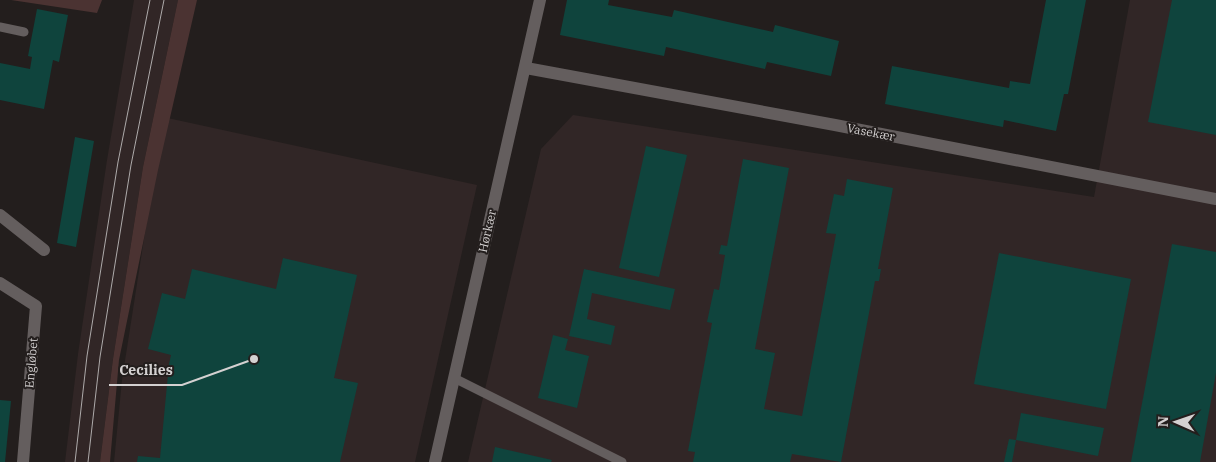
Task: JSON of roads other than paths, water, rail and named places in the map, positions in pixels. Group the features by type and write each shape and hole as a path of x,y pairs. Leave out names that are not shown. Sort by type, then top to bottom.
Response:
{"street":[{"name":"Hørkær","path":"435,462 540,0"},
{"name":"Vasekær","path":"526,68 835,124 1216,200"},
{"path":"0,215 44,250"},
{"name":"Engløbet","path":"0,283 36,306 23,462"}],"lane":[{"path":"0,27 24,32"},
{"path":"454,378 622,462"}],"tram line":[{"path":"75,462 87,356 118,162 150,0"},
{"path":"88,462 100,357 131,165 164,0"}],"place":[{"name":"Cecilies","path":"254,359"}]}
